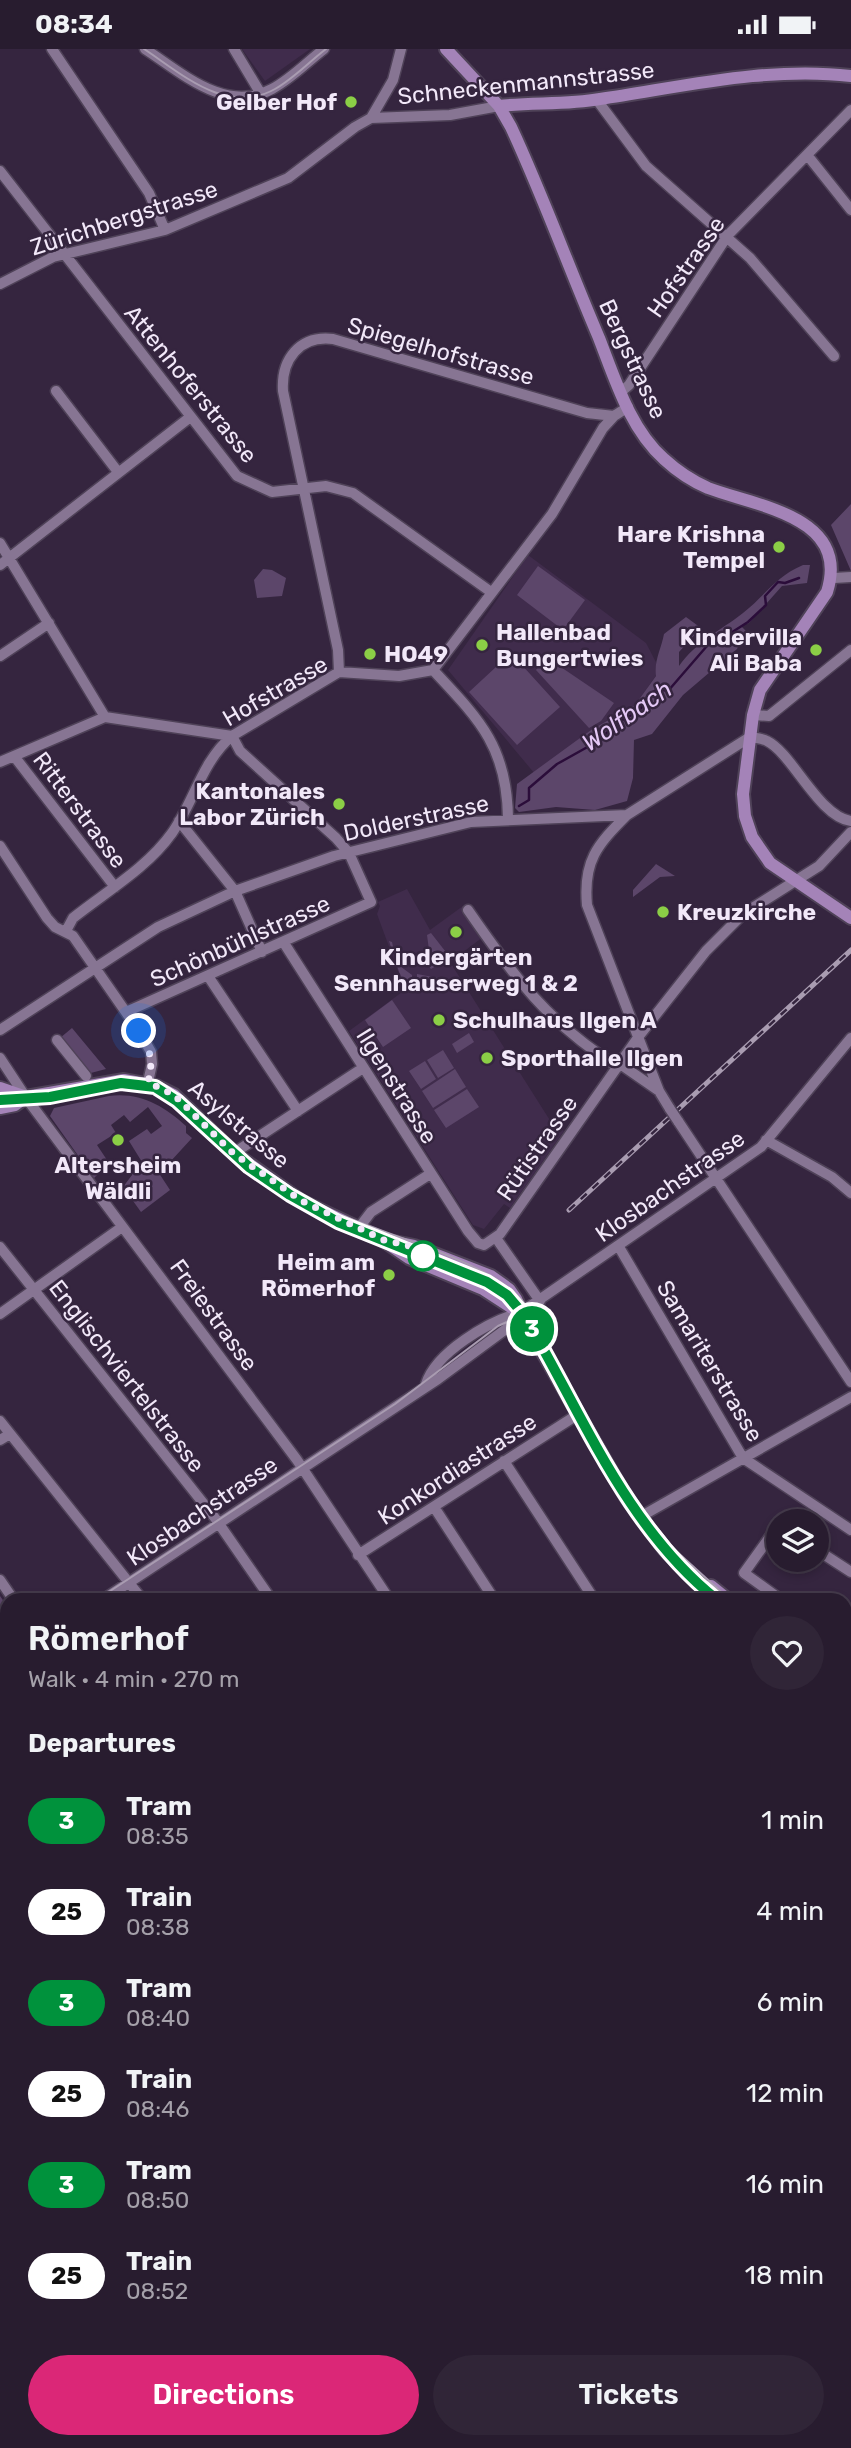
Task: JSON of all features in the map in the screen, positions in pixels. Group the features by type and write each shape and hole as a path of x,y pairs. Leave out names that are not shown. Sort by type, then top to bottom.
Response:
{"main road":[{"name":"Bergstrasse","path":"446,49 499,106 513,131 621,392 660,456 689,478 809,522 830,547 834,578"},
{"name":"Schneckenmannstrasse","path":"499,106 597,100 772,75 816,72 851,76"},
{"path":"834,578 760,690 753,715 743,794 745,816 760,851 794,882 851,918"},
{"path":"0,1108 15,1105 26,1097 124,1080 148,1082"},
{"name":"Asylstrasse","path":"148,1082 174,1095 233,1153 302,1201 358,1230 384,1240 409,1258 483,1289 520,1313 577,1415 640,1517 685,1572 708,1593"},
{"path":"0,1088 26,1097"},
{"name":"Asylstrasse","path":"661,1542 720,1593"}],"street":[{"path":"52,49 149,193 165,230"},
{"path":"145,49 217,93 239,97 261,93 277,86 324,49"},
{"path":"234,49 261,93"},
{"name":"Zürichbergstrasse","path":"0,284 42,262 165,230 288,178 371,118 393,80 401,49"},
{"path":"597,100 655,176 728,235 834,356"},
{"name":"Schneckenmannstrasse","path":"371,118 450,115 499,106"},
{"name":"Hofstrasse","path":"621,392 629,385 728,235 851,110"},
{"path":"808,156 851,210"},
{"name":"Attenhoferstrasse","path":"0,171 189,418 237,476 272,492 326,486 353,493 491,592"},
{"name":"Spiegelhofstrasse","path":"339,672 330,614 283,391 282,374 291,353 314,339 333,339 587,413 614,416"},
{"path":"56,391 118,472"},
{"path":"508,818 505,772 499,752 487,732 433,670 463,629 472,623 491,592 552,514 614,416 628,407"},
{"path":"0,565 189,418"},
{"path":"0,543 105,717"},
{"path":"834,578 851,577"},
{"path":"0,656 49,623"},
{"path":"753,715 769,716 851,650"},
{"name":"Hofstrasse","path":"66,932 73,918 148,860 179,821 217,749 232,736 339,672 399,676 433,670"},
{"path":"0,762 105,717 232,736 240,751 349,853"},
{"path":"851,821 840,817 804,783 776,748 767,741 750,737 627,815 597,847 586,871 585,885 592,923 659,1091 851,1382"},
{"name":"Ritterstrasse","path":"15,756 115,887"},
{"name":"Dolderstrasse","path":"0,1030 158,927 235,891 349,853 433,830 508,818 627,815"},
{"path":"179,821 235,891 262,952"},
{"name":"Rütistrasse","path":"482,1245 496,1238 639,1036 706,951 729,926 759,903 819,866 851,832"},
{"path":"1,850 47,918 73,936 126,1011 151,1052 152,1064 148,1082"},
{"name":"Schönbühlstrasse","path":"126,1011 369,905 371,899 349,853"},
{"path":"468,910 525,991 545,1011 584,1045 659,1091"},
{"name":"Ilgenstrasse","path":"284,943 430,1174 468,1231 482,1245"},
{"path":"208,976 298,1111"},
{"name":"Klosbachstrasse","path":"114,1593 426,1384 438,1379 498,1335 520,1313 716,1179 766,1140 851,1038"},
{"path":"57,1040 86,1076"},
{"name":"Freiestrasse","path":"0,1058 26,1097 122,1227 158,1270 302,1468 385,1593"},
{"path":"233,1153 363,1068"},
{"path":"766,1140 832,1177 851,1193"},
{"path":"358,1230 371,1212 430,1174"},
{"path":"0,1314 122,1227"},
{"path":"496,1238 540,1301"},
{"name":"Englischviertelstrasse","path":"0,1247 219,1524 267,1593"},
{"name":"Samariterstrasse","path":"619,1247 743,1458 851,1530"},
{"name":"Klosbachstrasse","path":"426,1384 431,1369 489,1322 520,1313"},
{"path":"640,1517 851,1397"},
{"name":"Konkordiastrasse","path":"358,1555 577,1415"},
{"path":"0,1421 138,1593"},
{"path":"0,1440 10,1434"},
{"path":"504,1461 590,1593"},
{"path":"434,1507 490,1593"},
{"path":"766,1541 744,1573 772,1593"},
{"path":"829,1558 851,1572"}],"shaded area":[{"path":"242,49 310,49 265,81"},
{"path":"851,504 851,571 831,525"},
{"path":"528,555 646,643 660,670 635,705 591,730 535,774 448,670"},
{"path":"803,565 810,565 807,583 782,586 749,623 741,626 746,631 737,649 683,695 652,734 634,740 633,778 627,801 595,810 556,807 519,812 515,808 517,784 591,730 635,705 656,676 664,634 686,617 701,628 679,652 679,666 701,643 743,613 778,580"},
{"path":"538,566 585,600 563,630 517,595"},
{"path":"263,569 272,570 286,578 282,596 257,598 254,580"},
{"path":"511,653 560,707 517,745 469,692"},
{"path":"546,657 614,703 601,721 589,728 536,670"},
{"path":"656,864 675,876 660,877 633,897 633,890"},
{"path":"407,889 430,930 463,906 483,937 450,962 551,1122 564,1131 510,1208 504,1204 484,1229 473,1225 349,1031 405,990 377,914 380,906 378,902"},
{"path":"431,933 449,956 436,957 436,966 431,969 419,954 429,950 427,935"},
{"path":"389,941 392,942 397,964 412,975 412,987 408,990 404,987"},
{"path":"417,974 438,978 441,985 426,989 417,980"},
{"path":"392,1000 411,1028 383,1047 365,1020"},
{"path":"72,1028 106,1069 87,1074 60,1038"},
{"path":"469,1033 474,1042 457,1053 452,1044"},
{"path":"443,1050 454,1068 438,1078 427,1060"},
{"path":"425,1061 436,1079 421,1089 409,1071"},
{"path":"455,1069 466,1087 433,1108 422,1091"},
{"path":"467,1089 479,1107 446,1128 434,1110"},
{"path":"109,1096 131,1096 151,1102 186,1126 186,1133 192,1138 170,1162 160,1159 153,1164 170,1190 141,1212 123,1187 132,1175 129,1169 142,1162 129,1141 147,1129 151,1134 162,1126 148,1107 130,1122 124,1115 111,1125 116,1133 97,1145 109,1163 94,1178 50,1116 54,1108"}],"waterway":[{"name":"Wolfbach","path":"519,806 529,800 529,788 557,764 600,740 615,724 639,711 651,693 658,689 668,691 713,639 726,636 748,622 766,605 765,596 778,582 785,583 799,578"}],"tram line":[{"path":"144,49 206,89 240,98 257,96 275,89 326,49"},
{"path":"0,1095 37,1093 115,1079 132,1078 158,1084 178,1096 242,1156 311,1202 456,1259 508,1287 525,1304 630,1494 674,1549 722,1593"},
{"name":"3","path":"0,1100 50,1097 121,1083 155,1087 169,1094 249,1167 310,1207 389,1244 463,1271 502,1291 516,1303 524,1315 605,1461 640,1518 675,1561 708,1593"},
{"path":"107,1593 395,1404 498,1326 509,1321 523,1322 539,1333"}],"railway":[{"path":"569,1210 851,950"}],"place":[{"name":"Gelber Hof","path":"351,102"},
{"name":"Hare Krishna Tempel","path":"779,547"},
{"name":"Hallenbad Bungertwies","path":"482,645"},
{"name":"Kindervilla Ali Baba","path":"816,650"},
{"name":"HO49","path":"370,654"},
{"name":"Kantonales Labor Zürich","path":"339,804"},
{"name":"Kreuzkirche","path":"663,912"},
{"name":"Kindergärten Sennhauserweg 1 & 2","path":"456,932"},
{"name":"Schulhaus Ilgen A","path":"439,1020"},
{"name":"Sporthalle Ilgen","path":"487,1058"},
{"name":"Altersheim Wäldli","path":"118,1140"},
{"name":"Heim am Römerhof","path":"389,1275"}],"route":[{"path":"139,1031 151,1052 152,1064 148,1082 174,1095 233,1153 265,1177 333,1218 384,1240 426,1250 423,1256"}]}
